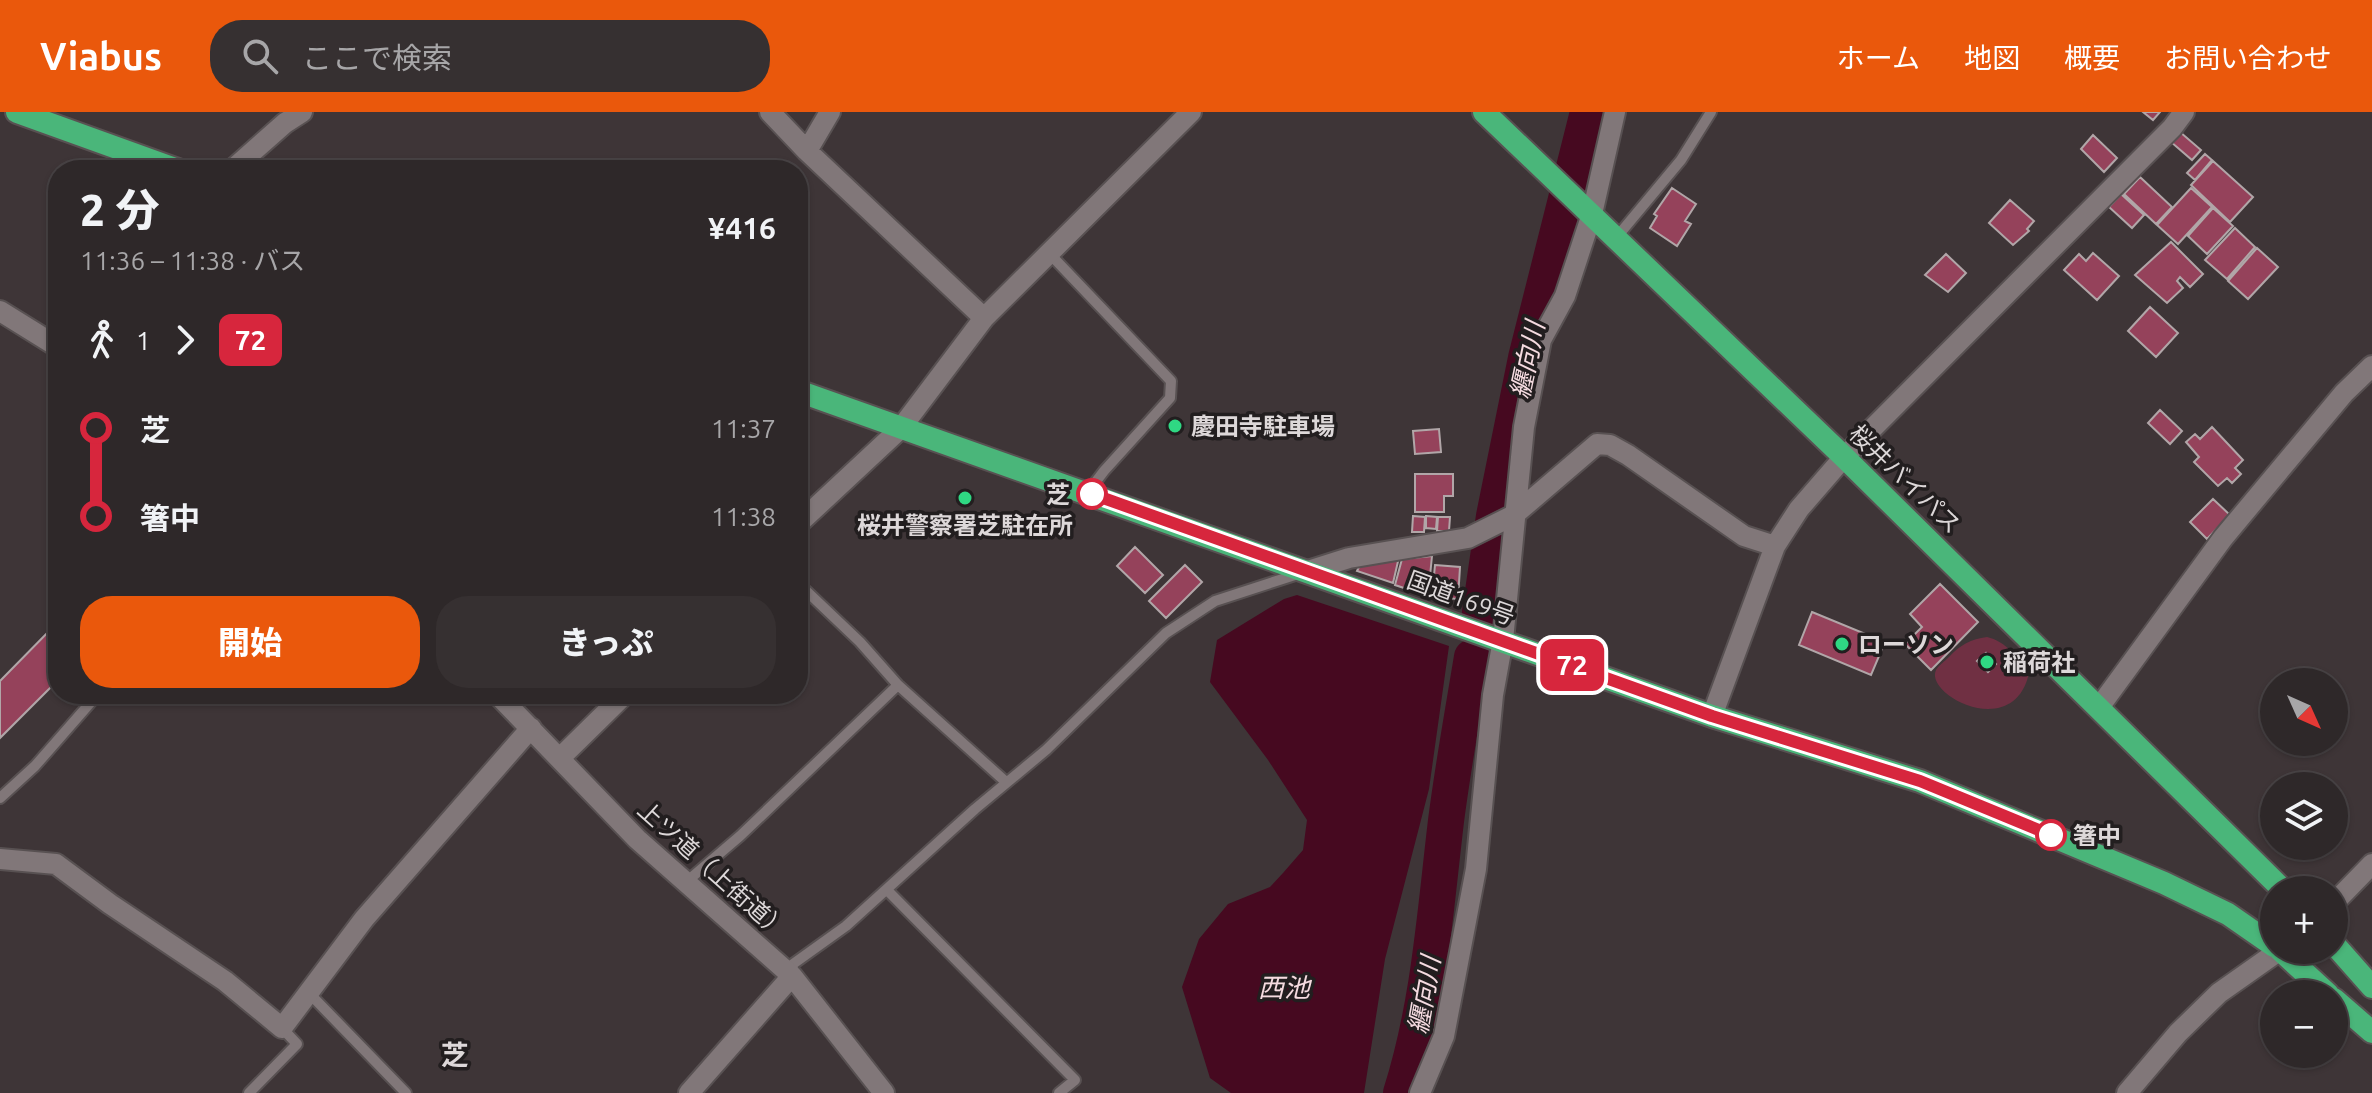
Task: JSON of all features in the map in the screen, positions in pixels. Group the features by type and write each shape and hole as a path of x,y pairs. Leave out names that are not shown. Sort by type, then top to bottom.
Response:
{"highway":[{"path":"17,112 150,160"},
{"name":"桜井バイパス","path":"1484,112 2100,706 2269,876"},
{"name":"国道169号","path":"808,395 1712,716 1920,781 2164,883 2228,914 2260,936"},
{"path":"2348,960 2372,987"},
{"path":"2295,964 2313,980"},
{"path":"2348,1011 2372,1032"}],"street":[{"path":"243,160 302,112"},
{"path":"770,112 807,151 984,318"},
{"path":"807,151 830,112"},
{"path":"808,515 901,428 984,318 1191,112"},
{"path":"1420,1093 1444,1036 1476,869 1493,695 1503,640 1511,516 1541,340 1565,296 1585,208 1615,112"},
{"path":"1712,716 1775,546 1799,509 1844,457 2172,128 2184,112"},
{"path":"0,311 48,341"},
{"path":"2100,706 2223,538 2344,393 2372,366"},
{"path":"1308,571 1349,558 1468,538 1511,516 1597,444 1610,445 1744,536 1775,546"},
{"name":"上ツ道（上街道）","path":"507,704 637,839 792,976 884,1093"},
{"path":"560,758 615,704"},
{"path":"0,859 56,864 225,981 282,1028 423,849 531,728"},
{"path":"2348,889 2372,864"},
{"path":"2127,1093 2178,1033 2219,993 2260,964"},
{"path":"689,1093 792,976"}],"lane":[{"path":"1616,238 1681,160 1711,112"},
{"path":"1048,252 1171,381 1173,388 1170,398 1088,492"},
{"path":"792,976 793,964 846,926 1006,782 1046,750 1166,633 1215,601 1308,571"},
{"path":"808,593 860,642 898,685 1006,782"},
{"path":"684,883 740,836 898,685"},
{"path":"0,798 35,766 89,704"},
{"path":"887,890 1075,1080 1059,1093"},
{"path":"308,992 406,1093"},
{"path":"249,1093 297,1044 282,1028"}],"shaded area":[{"path":"1987,637 2006,646 2029,673 2020,694 2006,705 1990,709 1972,707 1956,700 1943,691 1936,680 1937,668 1957,649"}],"water":[{"name":"西池","path":"1297,595 1449,646 1429,789 1385,959 1364,1093 1231,1093 1210,1078 1182,987 1199,939 1228,904 1270,887 1303,850 1307,820 1268,760 1210,682 1217,640 1284,599"}],"building":[{"path":"2143,112 2160,112 2153,120"},
{"path":"2180,132 2201,150 2192,160 2171,142"},
{"path":"2093,135 2117,158 2104,172 2081,149"},
{"path":"2205,154 2212,160 2195,180 2187,173"},
{"path":"2213,161 2253,197 2230,222 2191,185"},
{"path":"2140,177 2172,207 2156,224 2124,194"},
{"path":"1672,188 1696,204 1685,221 1691,224 1677,246 1650,228 1657,216 1654,214"},
{"path":"2191,188 2212,207 2178,244 2157,225"},
{"path":"2121,194 2144,215 2132,228 2109,207"},
{"path":"2010,200 2034,221 2027,229 2029,231 2013,245 1989,223"},
{"path":"2213,208 2233,226 2207,254 2188,236"},
{"path":"2235,228 2255,247 2227,279 2205,260"},
{"path":"2171,242 2203,274 2190,287 2180,277 2177,281 2183,288 2167,303 2135,275"},
{"path":"2257,248 2278,267 2248,299 2228,281"},
{"path":"2093,253 2119,276 2097,300 2064,270 2079,254 2086,261"},
{"path":"1946,254 1966,273 1948,292 1925,275"},
{"path":"2150,307 2178,333 2156,357 2128,331"},
{"path":"2160,410 2182,431 2170,444 2148,423"},
{"path":"2212,427 2243,460 2235,468 2241,474 2232,483 2227,478 2218,486 2194,462 2199,457 2186,442 2195,434 2200,439"},
{"path":"1439,429 1441,452 1415,454 1413,431"},
{"path":"1415,474 1453,474 1453,496 1444,496 1444,512 1415,512"},
{"path":"2213,499 2230,515 2207,539 2190,522"},
{"path":"1413,516 1425,517 1424,532 1412,532"},
{"path":"1426,516 1437,517 1436,529 1426,528"},
{"path":"1438,517 1450,517 1449,531 1437,531"},
{"path":"1135,547 1163,575 1145,593 1117,566"},
{"path":"1432,556 1428,596 1395,585 1402,559"},
{"path":"1399,557 1393,583 1357,571 1361,563"},
{"path":"1185,565 1202,582 1166,618 1149,601"},
{"path":"1435,565 1460,567 1458,599 1432,597"},
{"path":"1940,584 1978,622 1931,670 1905,644 1922,627 1910,614"},
{"name":"ローソン","path":"1812,612 1885,642 1871,675 1799,645"},
{"path":"48,632 48,690 0,738 0,681"},
{"name":"稲荷社","path":"1986,653 1996,664 1988,672 1977,661"}],"waterway":[{"name":"纒向川","path":"1480,612 1494,516 1526,358 1588,112"},
{"name":"纒向川","path":"1401,1093 1425,993 1449,800 1472,657"}],"bus line":[{"name":"72","path":"1092,494 1712,716 1920,781 2051,835"}],"place":[{"name":"慶田寺駐車場","path":"1175,426"},
{"name":"芝","path":"1092,494"},
{"name":"桜井警察署芝駐在所","path":"965,498"},
{"name":"ローソン","path":"1842,644"},
{"name":"稲荷社","path":"1987,662"},
{"name":"箸中","path":"2051,835"}],"district":[{"name":"芝","path":"455,1054"}]}
